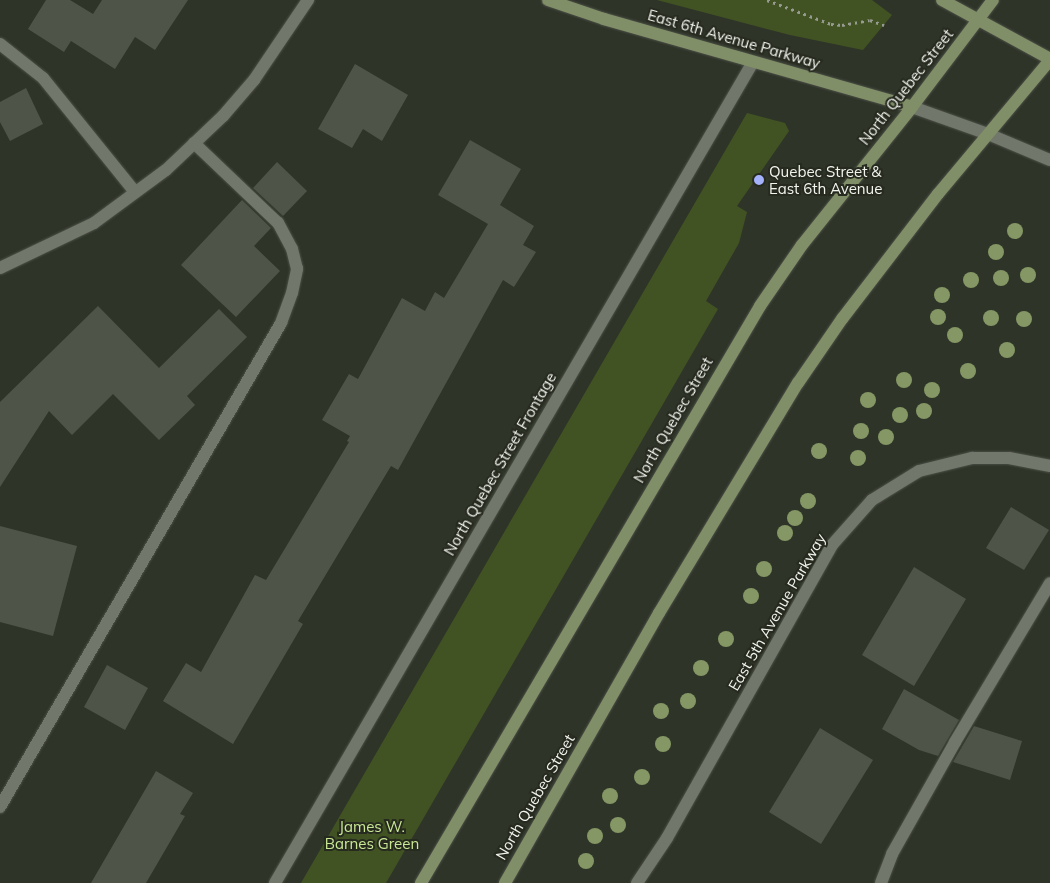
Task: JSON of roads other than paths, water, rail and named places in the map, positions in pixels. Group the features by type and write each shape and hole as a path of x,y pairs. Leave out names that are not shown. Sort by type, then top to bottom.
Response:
{"main road":[{"name":"East 6th Avenue Parkway","path":"548,0 604,19 912,107"},
{"path":"942,0 1050,59"},
{"name":"North Quebec Street","path":"421,883 760,306 802,245 912,107 992,0"},
{"name":"North Quebec Street","path":"505,883 659,613 798,383 842,319 938,194 1050,59"}],"street":[{"path":"0,268 23,259 94,222 166,170 223,116 254,80 308,0"},
{"path":"0,44 43,78 135,192"},
{"name":"North Quebec Street Frontage","path":"275,883 753,62"},
{"path":"912,107 988,134 1050,160"},
{"path":"0,807 281,323 292,293 297,269 292,249 278,223 194,143"},
{"name":"East 5th Avenue Parkway","path":"637,883 667,838 832,545 872,500 919,471 972,458 1009,458 1050,466"},
{"path":"882,883 892,854 902,836 955,742 1050,583"}],"place":[{"name":"Quebec Street & East 6th Avenue","path":"759,180"}],"park label":[{"name":"James W. Barnes Green","path":"372,834"}]}
